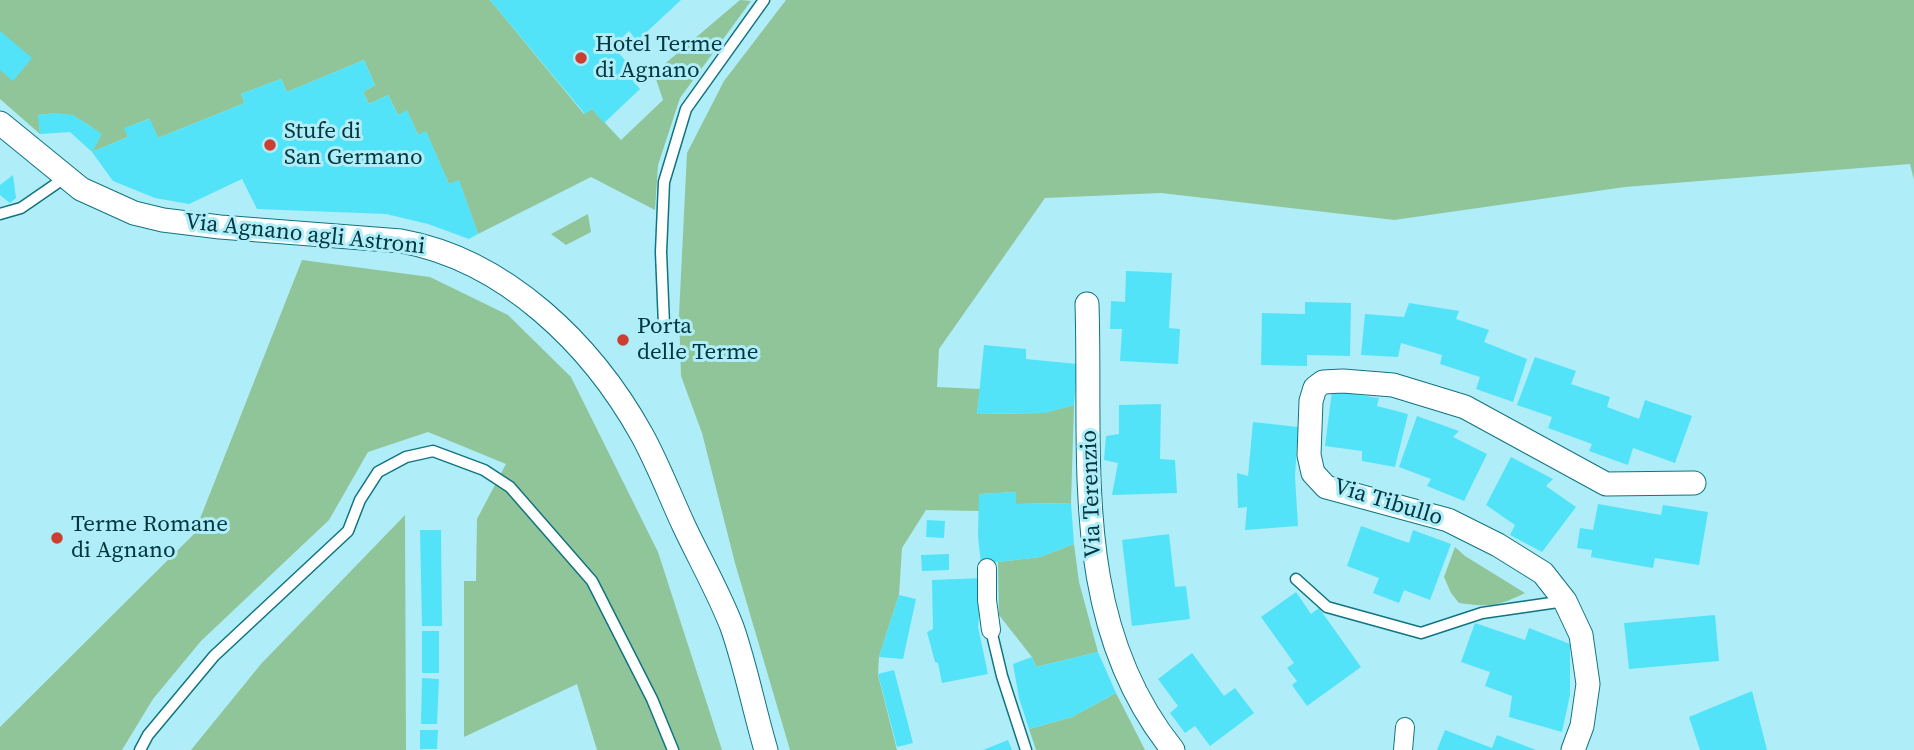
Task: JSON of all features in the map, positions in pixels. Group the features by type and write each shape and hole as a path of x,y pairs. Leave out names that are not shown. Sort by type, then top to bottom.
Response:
{"street":[{"name":"Via Agnano agli Astroni","path":"0,123 81,189 134,213 163,220 220,227 425,245 467,261 510,285 538,308 584,354 643,436 732,627 766,750"},
{"name":"Via Terenzio","path":"1087,304 1090,438 1088,490 1095,567 1110,629 1136,697 1173,750"},
{"name":"Via Tibullo","path":"1573,750 1582,726 1588,684 1581,635 1565,601 1544,573 1498,545 1448,520 1326,486 1313,473 1309,455 1311,401 1315,388 1323,382 1343,381 1393,386 1465,407 1606,484 1694,483"},
{"path":"987,568 991,630"},
{"path":"1403,750 1405,727"}],"lane":[{"path":"664,326 661,252 663,182 686,109 764,0"},
{"path":"0,214 21,208 66,177"},
{"path":"141,750 148,735 214,656 348,531 360,500 377,472 406,457 433,451 484,470 510,487 592,581 652,698 673,750"},
{"path":"1296,579 1327,607 1421,633 1482,613 1565,601"},
{"path":"991,630 1002,677 1026,750"}],"green space":[{"path":"0,0 490,0 584,114 592,109 621,140 663,100 654,73 740,0 751,1 680,98 658,165 655,210 591,177 478,234 459,181 449,184 426,132 418,135 407,111 398,115 388,95 369,104 363,92 375,85 364,60 287,92 281,79 241,94 245,103 158,138 149,119 125,128 128,137 92,152 101,134 86,123 65,115 39,115 40,134 0,99"},
{"path":"786,0 1914,0 1914,180 1910,164 1625,187 1394,220 1161,193 1045,198 939,349 937,387 980,389 977,414 1044,413 1074,405 1071,503 1016,504 1016,492 980,494 979,511 926,510 902,548 899,595 879,657 878,675 897,750 790,750 735,563 702,433 681,376 679,315 687,153 724,81"},
{"path":"588,214 591,232 566,245 551,234"},
{"path":"302,260 430,277 508,315 571,377 658,552 722,750 597,750 577,684 464,737 464,581 476,581 477,519 506,464 428,432 368,452 329,520 201,641 153,699 122,750 0,750 0,727 194,534"},
{"path":"405,515 406,750 191,750 261,664"},
{"path":"1074,544 1079,582 1098,652 1036,667 1032,657 999,615 998,562 1040,557"},
{"path":"1455,547 1525,593 1493,605 1459,603 1444,577"},
{"path":"1116,693 1145,750 1036,750 1029,729 1072,717"}],"building":[{"name":"Hotel Terme di Agnano","path":"490,0 681,0 637,41 629,31 613,46 634,71 629,76 640,89 604,123 592,109 585,114"},
{"path":"0,31 32,58 13,81 0,70"},
{"name":"Stufe di San Germano","path":"364,60 375,85 363,92 369,104 388,95 398,115 407,110 418,135 426,131 449,184 459,180 478,234 469,239 428,224 386,214 257,209 242,179 189,204 155,198 113,181 92,152 128,137 124,128 150,119 158,138 245,103 241,94 281,79 287,92"},
{"path":"38,115 73,115 102,134 92,152 70,132 40,134"},
{"path":"13,175 16,198 10,203 0,195 0,185"},
{"path":"1126,271 1172,273 1169,328 1180,329 1178,364 1120,361 1122,329 1110,329 1111,301 1125,302"},
{"path":"1305,302 1351,303 1350,356 1307,355 1307,366 1261,365 1262,313 1305,314"},
{"path":"1409,303 1459,311 1456,319 1489,330 1484,342 1527,359 1513,402 1476,389 1480,377 1440,364 1442,355 1401,343 1398,357 1361,355 1365,314 1404,317"},
{"path":"984,345 1026,349 1026,359 1077,364 1074,405 1045,413 977,414"},
{"path":"1535,357 1576,371 1571,384 1610,397 1607,407 1639,419 1645,400 1692,416 1675,463 1633,448 1628,465 1589,451 1592,444 1548,428 1552,417 1517,405"},
{"path":"1332,391 1379,398 1377,406 1408,414 1395,467 1362,461 1362,451 1325,446"},
{"path":"1161,404 1160,459 1175,460 1177,493 1112,495 1118,463 1104,460 1106,436 1119,434 1119,405"},
{"path":"1417,416 1459,431 1453,437 1487,454 1464,501 1427,486 1431,479 1399,467"},
{"path":"1253,422 1298,427 1295,477 1298,526 1245,530 1247,507 1238,508 1237,473 1248,476"},
{"path":"1511,457 1553,479 1546,486 1576,507 1542,552 1510,535 1515,525 1486,505"},
{"path":"1016,492 1016,504 1071,503 1074,544 1040,557 981,564 978,536 979,494"},
{"path":"1598,504 1661,515 1663,505 1708,512 1699,565 1655,558 1653,568 1591,557 1592,550 1577,548 1580,528 1593,530"},
{"path":"927,520 945,521 944,538 926,537"},
{"path":"1361,526 1409,543 1413,530 1451,544 1430,600 1404,590 1399,603 1373,593 1379,578 1347,566"},
{"path":"420,530 441,530 442,626 422,626"},
{"path":"1169,534 1175,587 1186,586 1190,619 1132,626 1122,540"},
{"path":"949,554 949,570 922,571 921,555"},
{"path":"983,578 978,627 988,674 942,683 927,632 933,629 932,580"},
{"path":"1296,592 1311,614 1319,608 1361,667 1307,706 1292,685 1297,681 1287,668 1294,663 1261,617"},
{"path":"899,595 916,599 903,659 879,657"},
{"path":"1715,615 1719,661 1629,669 1624,623"},
{"path":"1475,623 1525,640 1529,628 1570,644 1570,695 1562,732 1509,717 1512,696 1485,686 1490,672 1461,662"},
{"path":"422,631 439,631 439,673 422,673"},
{"path":"1098,652 1116,693 1072,717 1029,729 1019,698 1013,664 1032,657 1036,667"},
{"path":"1192,653 1224,696 1235,688 1254,713 1210,746 1195,726 1185,733 1170,713 1178,706 1158,679"},
{"path":"894,670 913,743 897,747 878,674"},
{"path":"422,678 439,679 437,724 421,724"},
{"path":"1752,691 1767,750 1700,750 1689,717"},
{"path":"420,730 438,730 437,749 420,749"},
{"path":"1445,730 1492,748 1497,735 1536,750 1437,750"},
{"path":"1008,740 1012,750 983,750"}],"place":[{"name":"Hotel Terme di Agnano","path":"581,58"},
{"name":"Stufe di San Germano","path":"270,145"},
{"name":"Porta delle Terme","path":"623,340"},
{"name":"Terme Romane di Agnano","path":"57,538"}]}
